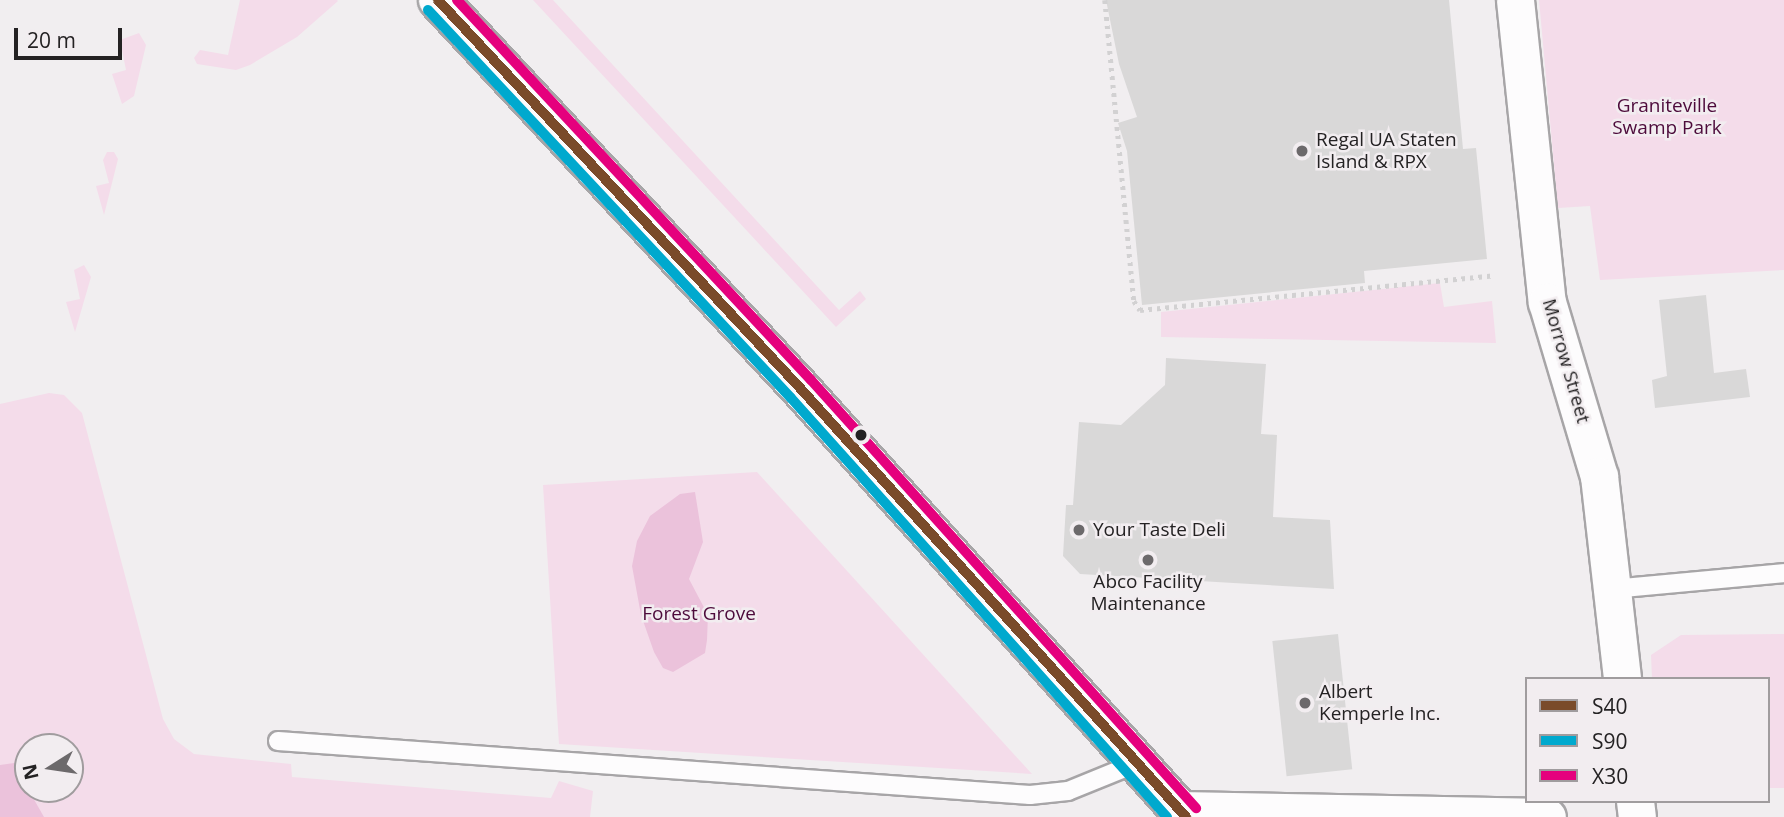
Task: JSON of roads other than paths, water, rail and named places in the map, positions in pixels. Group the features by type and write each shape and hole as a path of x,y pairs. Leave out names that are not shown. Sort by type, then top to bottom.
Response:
{"main road":[{"path":"438,0 800,389 1183,814"}],"street":[{"name":"Morrow Street","path":"1516,0 1546,302 1599,476 1622,677"},
{"path":"1183,814 1547,817"}],"lane":[{"path":"1613,589 1784,573"},
{"path":"278,741 1030,795 1068,791 1138,763"}],"place":[{"name":"Regal UA Staten Island & RPX","path":"1302,151"},
{"name":"Your Taste Deli","path":"1079,530"},
{"name":"Abco Facility Maintenance","path":"1148,560"},
{"name":"Albert Kemperle Inc.","path":"1305,703"}],"park label":[{"name":"Graniteville Swamp Park","path":"1667,117"},
{"name":"Forest Grove","path":"699,614"}]}
